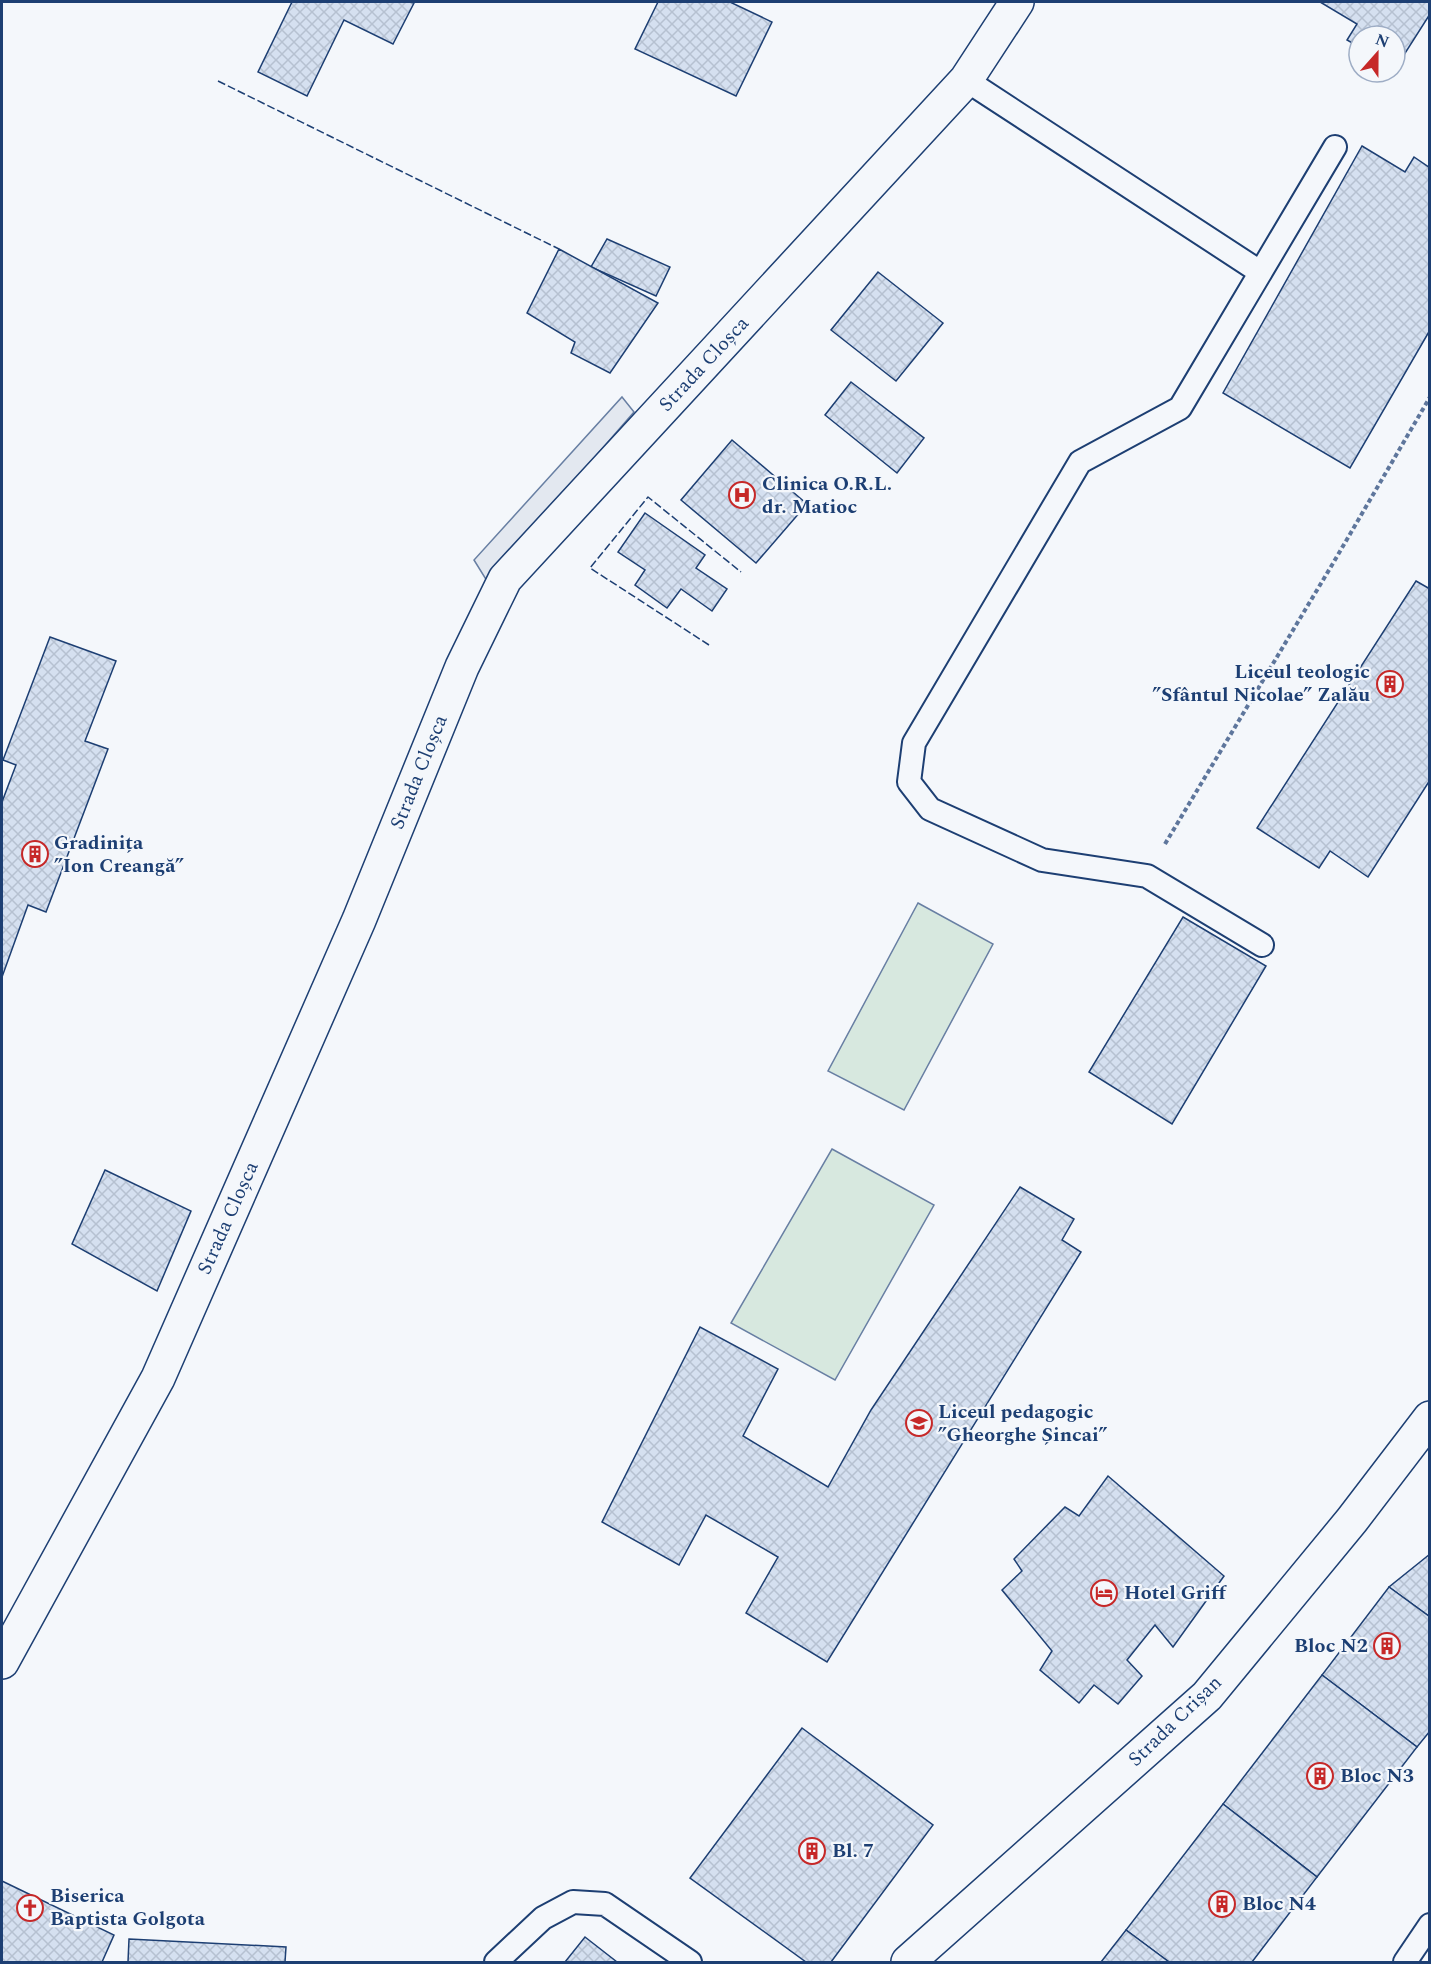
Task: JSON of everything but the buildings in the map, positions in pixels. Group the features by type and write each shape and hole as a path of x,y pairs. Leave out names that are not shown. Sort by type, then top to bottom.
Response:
{"street":[{"name":"Strada Cloșca","path":"2,1662 158,1378 359,920 462,667 505,579 966,80 1017,2"},
{"name":"Strada Crișan","path":"908,1962 1207,1696 1352,1520 1430,1418"}],"lane":[{"path":"966,80 1260,272"},
{"path":"1262,945 1147,876 1042,860 930,809 909,782 914,743 1080,462 1180,408 1335,147"},
{"path":"496,1962 543,1917 573,1902 605,1904 690,1962"},
{"path":"1405,1962 1430,1924"}],"path":[{"path":"1147,876 1430,397"}],"shaded area":[{"path":"622,397 634,412 487,581 474,560"},
{"path":"918,903 993,944 904,1110 828,1071"},
{"path":"832,1149 934,1205 835,1380 731,1323"}],"fence":[{"path":"218,81 559,249"},
{"path":"709,645 590,568 648,497 741,572"}],"place":[{"name":"Clinica O.R.L. dr. Matioc","path":"742,495"},
{"name":"Liceul teologic ”Sfântul Nicolae” Zalău","path":"1390,684"},
{"name":"Gradinița ”Ion Creangă”","path":"35,854"},
{"name":"Liceul pedagogic ”Gheorghe Șincai”","path":"919,1423"},
{"name":"Hotel Griff","path":"1104,1593"},
{"name":"Bloc N2","path":"1387,1646"},
{"name":"Bloc N3","path":"1320,1776"},
{"name":"Bl. 7","path":"812,1851"},
{"name":"Bloc N4","path":"1222,1904"},
{"name":"Biserica Baptista Golgota","path":"30,1908"}]}
